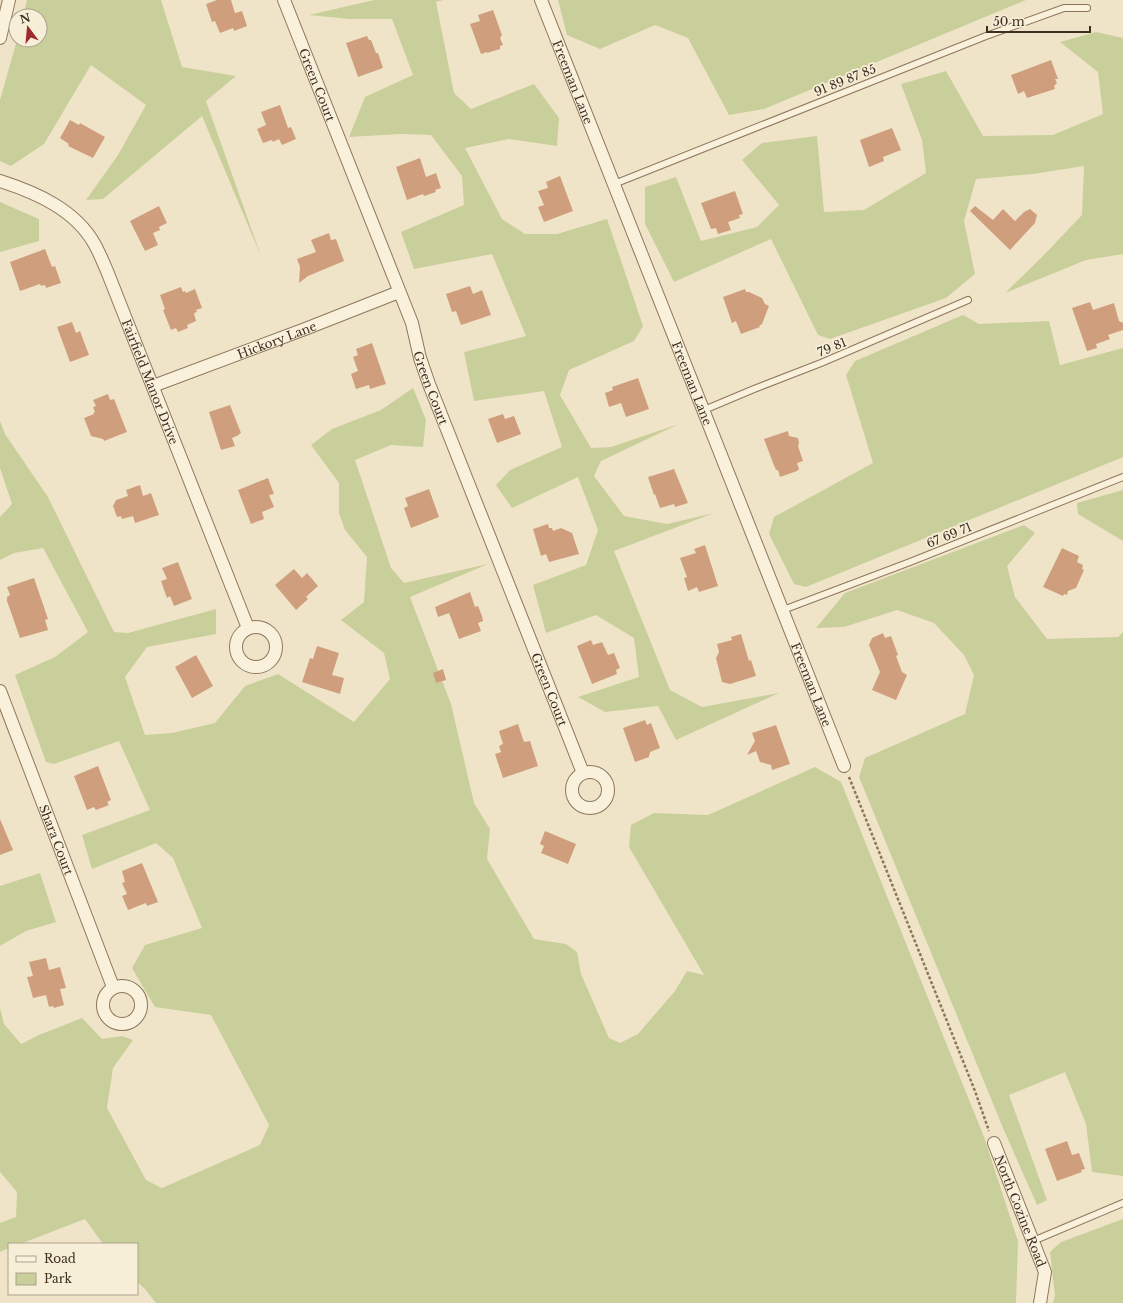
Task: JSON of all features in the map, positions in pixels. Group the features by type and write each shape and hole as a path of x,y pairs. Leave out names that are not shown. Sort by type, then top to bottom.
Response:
{"street":[{"path":"0,38 9,0"},
{"name":"Green Court","path":"284,0 412,323 420,358 429,384 583,773"},
{"name":"Freeman Lane","path":"541,0 844,766"},
{"name":"Fairfield Manor Drive","path":"0,181 24,189 51,202 66,212 82,226 95,245 107,271 153,386 248,628"},
{"name":"Hickory Lane","path":"153,386 399,292"},
{"name":"Shara Court","path":"0,691 114,987"},
{"name":"North Cozine Road","path":"994,1143 1045,1272 1040,1303"}],"lane":[{"name":"91 89 87 85","path":"614,184 986,36 1064,8 1087,8"},
{"name":"79 81","path":"704,410 828,360 968,300"},
{"name":"67 69 71","path":"782,610 910,562 1123,477"},
{"path":"1033,1241 1123,1203"}],"path":[{"path":"844,766 975,1091 994,1143"}],"green space":[{"path":"27,0 161,0 182,67 236,76 206,101 261,256 202,116 103,199 86,200 118,155 146,105 91,65 44,144 11,166 0,161 0,100 15,48 48,48 48,8 25,8"},
{"path":"374,0 443,0 436,2 454,93 471,109 534,84 559,118 557,146 509,139 465,148 502,219 525,234 557,234 607,219 643,326 634,341 569,370 560,395 591,448 611,447 679,424 601,461 594,476 624,516 667,524 714,513 614,551 670,690 702,707 779,693 676,740 658,706 605,712 578,697 639,677 634,638 596,615 546,633 533,585 586,565 598,530 578,477 512,508 496,485 510,470 562,447 544,391 474,401 464,352 526,336 492,254 414,269 401,232 464,205 462,176 431,135 400,134 349,137 365,97 413,75 392,19 349,19 309,15"},
{"path":"558,0 1026,0 764,109 729,115 688,38 655,25 600,49 567,35"},
{"path":"1096,32 1123,38 1123,254 1086,260 1005,293 1082,215 1084,166 1033,174 976,179 964,221 975,274 946,298 830,339 818,335 771,239 674,282 645,224 645,187 676,177 701,241 757,227 779,205 742,160 762,143 817,136 824,212 864,210 926,173 922,140 901,84 946,71 983,136 1053,135 1103,114 1098,72 1060,42"},
{"path":"0,202 39,219 39,241 0,252"},
{"path":"963,315 979,324 1049,321 1060,365 1123,348 1123,457 806,587 794,584 769,534 774,517 873,463 846,375 855,361"},
{"path":"413,388 426,420 423,447 391,445 355,460 391,568 404,583 488,564 410,597 451,704 474,803 490,829 487,859 534,939 566,944 577,952 581,974 609,1038 620,1043 638,1034 675,991 687,971 704,975 629,847 631,825 654,813 708,815 815,767 841,782 984,1137 1018,1241 1016,1303 156,1303 138,1283 138,1243 102,1243 85,1219 23,1243 8,1243 8,1248 0,1252 0,1223 16,1217 17,1192 0,1172 0,1008 4,1024 21,1044 39,1035 82,1018 102,1039 122,1036 133,1040 113,1068 107,1108 146,1180 162,1188 260,1145 269,1125 211,1015 155,1007 132,968 145,945 202,928 173,858 156,843 92,869 82,835 150,810 119,741 54,764 46,762 15,675 55,657 88,632 43,548 14,553 0,560 0,517 12,504 0,468 0,421 5,434 48,497 114,632 128,633 216,609 216,634 147,647 125,677 145,735 172,733 215,723 245,686 278,674 354,722 390,679 384,653 341,620 364,602 367,557 345,530 339,513 339,483 311,445 332,429 381,410"},
{"path":"1123,490 1123,541 1078,514 1077,503"},
{"path":"1024,525 1035,533 1007,566 1015,597 1047,639 1118,637 1123,632 1123,1176 1092,1172 1086,1124 1065,1072 1009,1095 1047,1200 1037,1205 1003,1128 859,777 865,758 965,714 974,675 964,655 934,623 897,610 844,627 816,628 845,593"},
{"path":"40,873 56,922 26,931 0,946 0,886"},
{"path":"1123,1219 1123,1303 1053,1303 1055,1296 1050,1252 1061,1242"}],"building":[{"path":"217,0 231,0 235,13 242,11 247,26 234,31 233,28 220,33 215,21 212,22 206,4"},
{"path":"493,10 502,35 500,38 503,45 500,46 500,49 481,54 470,24 480,21 478,15"},
{"path":"367,36 369,40 371,40 376,53 378,53 383,68 358,77 346,43"},
{"path":"1051,60 1058,79 1055,79 1057,83 1054,86 1055,89 1027,98 1024,91 1018,94 1011,75"},
{"path":"280,105 288,128 291,127 296,139 282,145 279,139 273,142 272,140 263,143 257,129 266,125 261,112"},
{"path":"70,120 79,125 80,123 105,137 93,158 68,146 69,144 60,138"},
{"path":"892,128 901,150 883,157 884,161 869,167 860,140"},
{"path":"420,158 426,177 436,173 441,188 435,190 436,192 424,196 423,194 407,200 396,167"},
{"path":"560,176 573,211 544,222 538,207 544,205 538,191 548,188 546,182"},
{"path":"735,191 743,214 739,215 740,218 728,222 731,230 718,234 716,228 711,229 701,203"},
{"path":"159,206 167,223 159,227 160,230 153,233 158,245 145,251 130,221"},
{"path":"975,206 993,220 1003,209 1015,221 1024,212 1030,209 1037,215 1035,223 1010,250 970,211"},
{"path":"329,233 331,240 336,239 344,261 308,276 299,283 300,267 297,259 316,252 311,240"},
{"path":"45,249 52,267 55,266 61,283 46,288 45,285 41,286 40,284 20,291 10,262"},
{"path":"470,286 473,294 482,290 491,315 461,325 456,311 452,312 446,294"},
{"path":"181,287 183,292 185,291 186,293 195,289 202,308 196,310 197,312 194,313 196,321 187,325 188,328 178,332 176,328 171,330 163,310 165,309 160,295"},
{"path":"745,289 746,292 762,298 765,304 769,306 762,324 759,326 760,327 741,334 736,321 732,323 723,297"},
{"path":"1090,302 1093,310 1114,303 1119,321 1123,323 1123,330 1108,335 1110,339 1096,344 1097,348 1087,351 1072,308"},
{"path":"72,322 76,333 80,331 89,355 70,362 57,327"},
{"path":"372,343 386,384 370,389 369,385 356,389 351,374 358,371 353,357 358,355 356,349"},
{"path":"638,378 649,409 626,417 621,403 609,407 605,393 613,390 612,387"},
{"path":"108,394 110,400 114,399 127,432 104,441 103,439 91,436 84,418 94,414 93,413 95,412 93,407 96,406 93,400"},
{"path":"230,405 241,433 232,438 235,446 221,450 209,412"},
{"path":"503,414 505,419 514,416 521,434 497,443 488,419"},
{"path":"788,431 789,436 798,438 798,446 803,461 797,463 799,469 797,471 780,477 764,439"},
{"path":"674,469 688,503 675,507 674,504 660,508 648,477"},
{"path":"268,478 274,494 269,495 274,507 262,512 264,519 251,524 238,490"},
{"path":"140,485 143,496 151,493 159,515 135,523 133,516 122,519 121,516 117,517 113,506 116,500 128,496 126,490"},
{"path":"429,489 439,517 411,528 404,508 408,506 405,498"},
{"path":"548,524 549,528 552,528 553,531 561,528 572,533 579,554 549,562 546,554 541,556 533,529"},
{"path":"705,545 718,586 699,592 697,587 688,591 684,578 687,577 680,558 696,553 694,549"},
{"path":"1062,548 1079,556 1077,562 1083,565 1082,569 1084,570 1076,588 1068,591 1067,595 1064,594 1063,596 1043,587"},
{"path":"178,562 192,599 174,606 170,596 167,598 161,581 167,579 162,568"},
{"path":"294,569 302,578 307,573 318,586 306,597 308,599 296,610 275,585"},
{"path":"34,578 48,619 45,620 48,630 20,638 7,601 7,597 10,595 7,587"},
{"path":"470,592 475,607 478,606 482,616 483,621 478,623 481,631 459,639 449,613 438,617 435,607"},
{"path":"883,633 885,638 891,636 902,672 907,675 896,700 872,690 880,672 869,645 872,638"},
{"path":"741,634 749,661 751,660 756,676 730,684 722,682 716,658 719,652 717,644 732,640 731,637"},
{"path":"591,640 593,645 602,642 608,655 614,653 620,668 616,670 617,674 592,684 577,646"},
{"path":"317,646 339,653 332,675 344,678 340,694 302,682 310,658 313,659"},
{"path":"196,655 213,686 192,698 175,667"},
{"path":"443,669 446,680 436,683 433,673"},
{"path":"645,720 647,725 651,723 660,748 650,752 649,757 635,762 623,728"},
{"path":"518,724 524,742 530,741 538,766 503,778 495,754 501,752 499,746 503,744 499,731"},
{"path":"776,725 790,764 772,770 771,765 760,762 756,751 747,755 755,741 752,733"},
{"path":"98,766 111,800 107,802 109,805 96,810 94,807 87,810 74,776"},
{"path":"0,819 13,850 0,855"},
{"path":"545,831 576,844 568,864 541,853 544,846 540,844"},
{"path":"142,863 158,902 147,906 146,903 128,910 122,896 127,894 122,883 125,882 122,871"},
{"path":"46,958 49,970 60,967 66,988 60,989 64,1005 54,1008 53,1006 49,1007 46,995 33,998 27,977 33,976 29,962"},
{"path":"1067,1141 1072,1155 1079,1153 1085,1169 1081,1170 1082,1172 1057,1181 1045,1149"}]}
